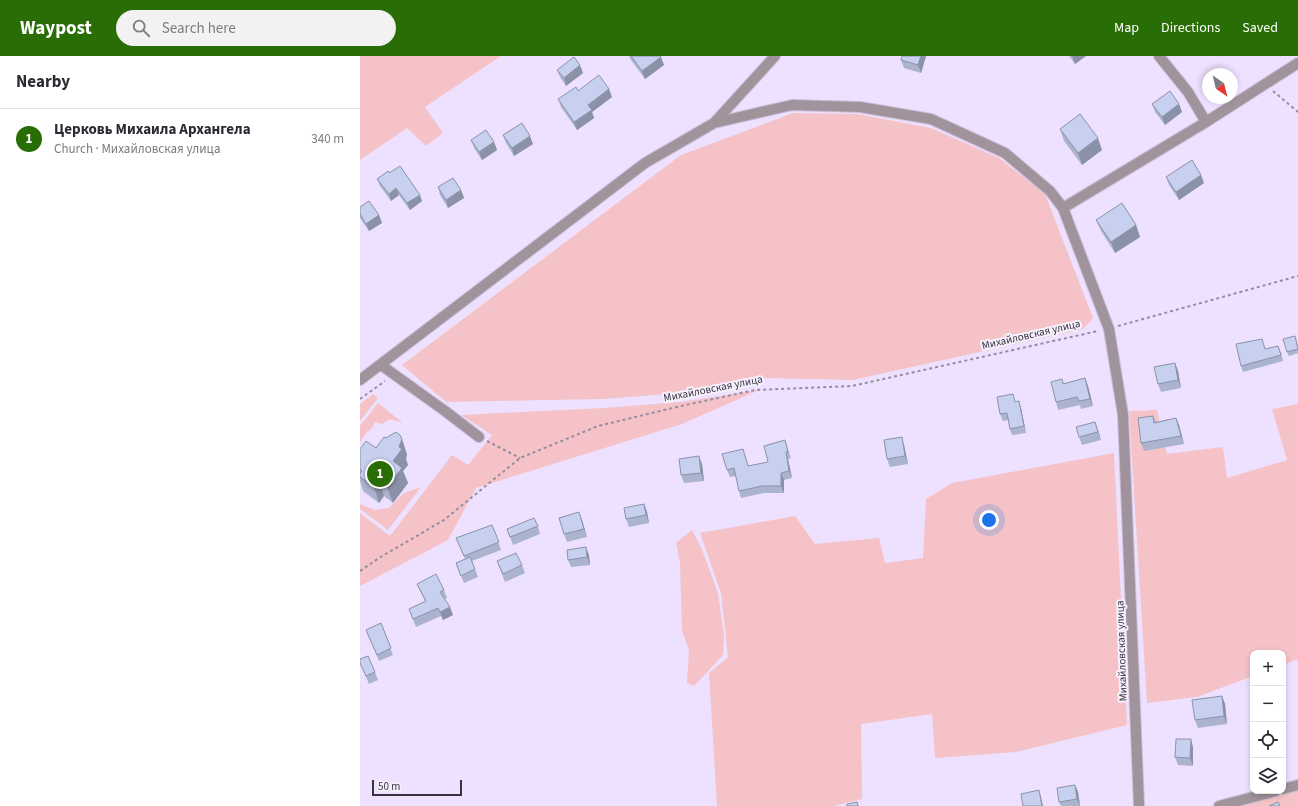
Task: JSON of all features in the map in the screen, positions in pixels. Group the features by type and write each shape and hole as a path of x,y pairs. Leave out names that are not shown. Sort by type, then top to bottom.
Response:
{"street":[{"name":"Михайловская улица","path":"360,380 645,163 714,122 775,56"},
{"path":"1158,56 1188,92 1206,122"},
{"path":"1063,208 1206,122 1298,63"},
{"name":"Михайловская улица","path":"714,122 792,105 860,107 931,119 1005,153 1050,190 1063,208 1109,329 1123,415 1139,806"},
{"path":"381,365 445,410 479,437"},
{"path":"1286,788 1298,785"},
{"path":"1219,806 1265,794"}],"path":[{"path":"1265,84 1298,112"},
{"name":"Михайловская улица","path":"360,571 379,558 444,520 520,458 598,426 755,390 852,386 1109,329 1298,276"},
{"path":"360,399 394,374"},
{"path":"479,437 520,458"}],"shaded area":[{"path":"360,56 501,56 425,107 443,133 426,146 407,128 360,160"},
{"path":"793,113 857,114 931,128 999,158 1045,194 1093,318 1083,329 853,380 763,378 679,393 604,399 446,402 402,365 681,155"},
{"path":"759,390 682,424 476,488 448,540 360,586 360,513 390,536 452,455 468,465 492,435 461,415 604,408 681,402"},
{"path":"373,394 378,398 360,421 360,404"},
{"path":"378,403 403,423 390,419 382,424 375,422 360,443 360,426"},
{"path":"1298,404 1298,659 1286,664 1286,650 1250,650 1250,677 1197,697 1147,703 1129,411 1157,410 1167,454 1223,447 1227,478 1287,460 1272,409"},
{"path":"1114,453 1127,725 1016,752 935,758 932,714 861,724 862,799 833,806 717,806 709,673 728,657 721,593 700,533 795,516 815,544 879,538 885,563 923,558 926,499 952,483"},
{"path":"421,487 388,530 360,509 360,504 375,510 389,508 404,493"},
{"path":"692,530 701,547 718,593 724,636 723,655 694,686 687,683 689,650 682,631 680,563 676,543"},
{"path":"1298,790 1298,806 1239,806 1286,794"}],"building":[{"path":"631,56 660,56 661,57 642,71"},
{"path":"902,56 921,56 918,65 901,60"},
{"path":"574,57 580,65 564,78 557,70"},
{"path":"599,75 609,89 588,105 592,110 574,122 558,99 576,87 578,91"},
{"path":"1170,91 1179,104 1162,117 1152,104"},
{"path":"1080,114 1098,138 1078,153 1060,129"},
{"path":"522,123 530,136 512,148 503,135"},
{"path":"486,130 494,142 479,152 471,140"},
{"path":"1192,160 1201,175 1176,192 1166,177"},
{"path":"400,166 420,195 407,203 396,188 389,194 377,179 388,171 389,173"},
{"path":"453,178 461,190 446,200 438,187"},
{"path":"369,201 379,215 366,224 360,214 360,207"},
{"path":"1122,203 1136,225 1111,242 1096,220"},
{"path":"1295,336 1298,349 1287,352 1283,339"},
{"path":"1262,339 1265,349 1278,346 1281,355 1241,366 1236,344"},
{"path":"1175,363 1178,380 1158,384 1154,367"},
{"path":"1085,378 1090,399 1079,401 1077,397 1056,402 1051,382 1062,379 1063,384"},
{"path":"1013,394 1015,402 1019,401 1024,426 1010,429 1007,413 1000,414 997,397"},
{"path":"1153,416 1154,423 1176,418 1181,436 1141,443 1138,418"},
{"path":"1095,422 1098,432 1079,437 1076,427"},
{"path":"396,432 402,439 399,447 402,449 393,461 402,468 387,487 379,480 374,487 360,477 360,473 362,471 360,469 360,449 366,441 376,448 384,437 386,438"},
{"path":"902,437 905,456 887,459 884,440"},
{"path":"785,440 788,452 786,452 789,471 781,473 781,486 762,486 739,491 734,468 727,470 722,454 743,449 748,466 768,462 764,446"},
{"path":"699,456 701,473 681,475 679,459"},
{"path":"644,504 646,515 626,519 624,508"},
{"path":"579,512 584,529 564,534 559,518"},
{"path":"534,518 538,526 510,537 507,529"},
{"path":"492,525 499,542 464,556 456,538"},
{"path":"586,547 587,557 568,560 567,550"},
{"path":"516,553 522,565 503,574 497,561"},
{"path":"470,557 475,569 461,576 456,563"},
{"path":"436,574 444,590 440,592 450,607 440,612 438,608 413,619 409,609 426,601 417,584"},
{"path":"381,623 391,648 377,655 366,630"},
{"path":"368,656 375,672 366,676 360,663 360,659"},
{"path":"1222,696 1224,716 1195,720 1192,700"},
{"path":"1176,739 1191,739 1190,758 1175,757"},
{"path":"1075,785 1077,799 1059,802 1057,788"},
{"path":"1039,790 1042,806 1023,806 1021,794"},
{"path":"857,802 858,806 847,806 847,804"},
{"path":"1278,802 1280,806 1269,806"}],"place":[{"name":"Церковь Михаила Архангела","path":"380,474"}]}
